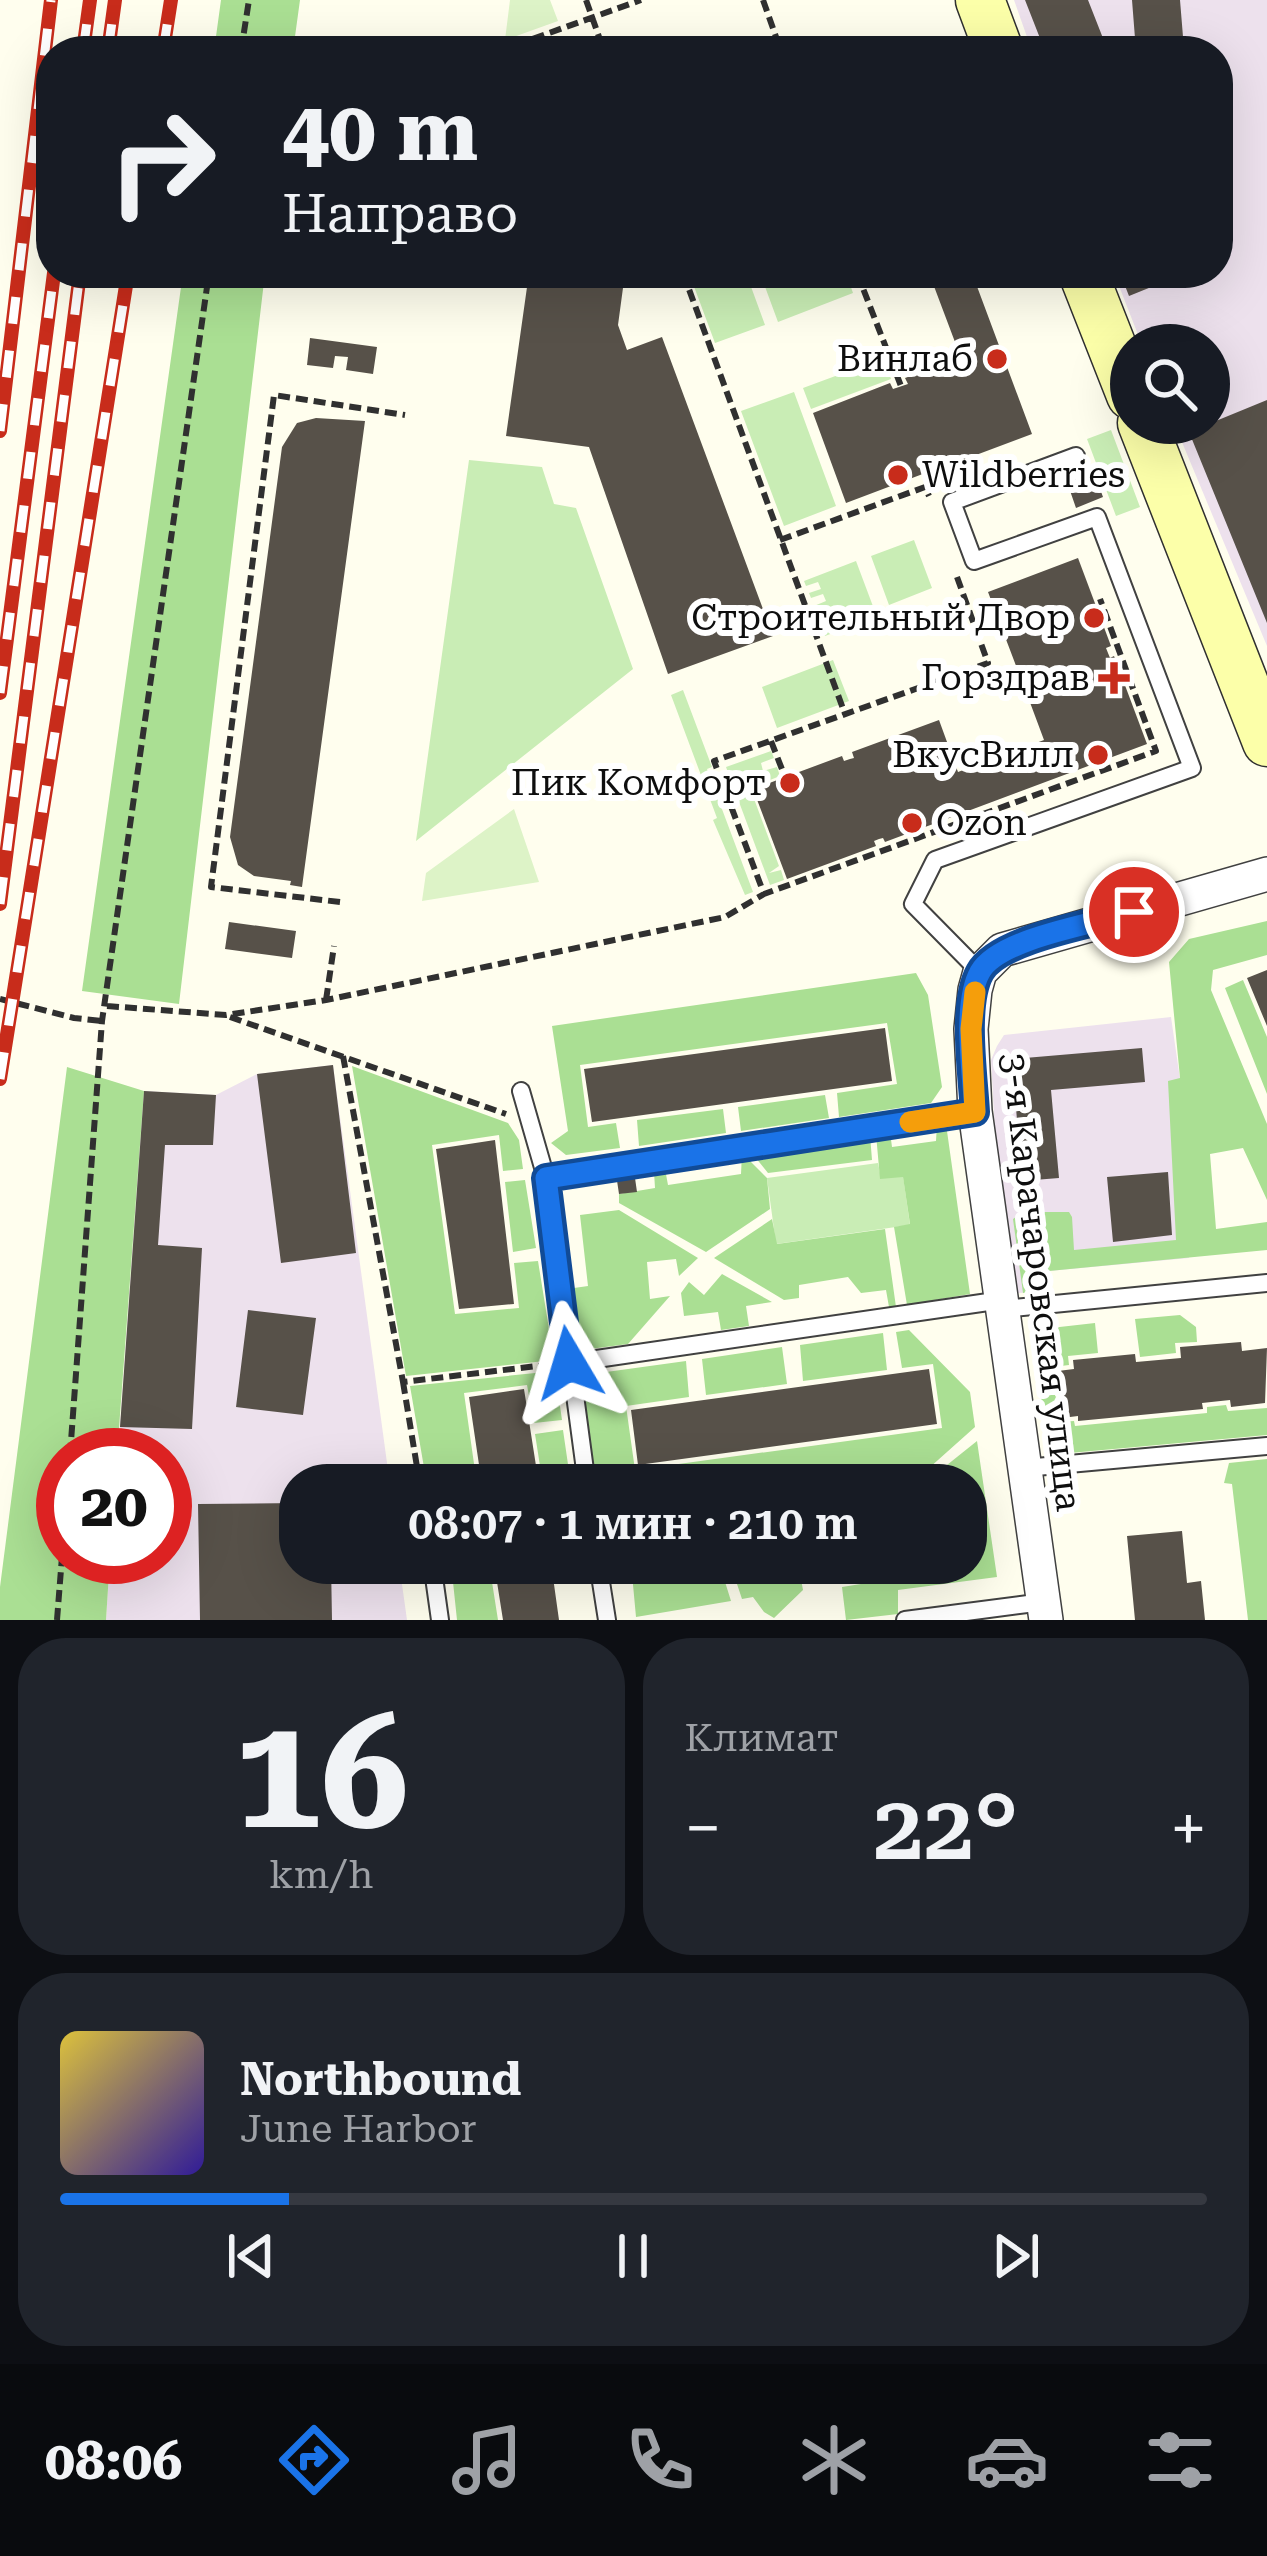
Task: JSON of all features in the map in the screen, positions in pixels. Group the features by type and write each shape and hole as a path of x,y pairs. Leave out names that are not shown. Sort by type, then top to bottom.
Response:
{"street":[{"path":"980,0 993,36"},
{"path":"1092,288 1110,326"},
{"path":"1150,444 1267,742"},
{"path":"980,972 1002,950 1267,874"},
{"name":"3-я Карачаровская улица","path":"980,972 971,1029 975,1112 1045,1611"}],"lane":[{"path":"980,972 913,904 935,860 1192,768 1097,517 974,561 952,502 1076,456"},
{"path":"521,1091 546,1178 584,1464"},
{"path":"546,1178 975,1112"},
{"path":"569,1363 1002,1305 1267,1283"},
{"path":"1025,1468 1267,1446"},
{"path":"435,1584 440,1620"},
{"path":"601,1584 607,1620"},
{"path":"905,1620 1045,1611"}],"path":[{"path":"243,36 249,0"},
{"path":"586,0 599,36"},
{"path":"540,36 641,0"},
{"path":"763,0 776,36"},
{"path":"72,1428 102,1021 207,288"},
{"path":"688,288 845,714"},
{"path":"863,288 901,386"},
{"path":"340,902 211,887 274,395 405,415"},
{"path":"780,540 926,487 933,508"},
{"path":"764,894 714,761 988,664 955,569"},
{"path":"962,590 982,583"},
{"path":"226,1016 326,1000 725,917 764,894 1156,751 1096,588"},
{"path":"771,741 785,777"},
{"path":"326,1000 334,946"},
{"path":"0,998 102,1021"},
{"path":"106,1005 226,1016 514,1117"},
{"path":"343,1056 417,1464"},
{"path":"403,1382 569,1363"},
{"path":"57,1620 60,1584"}],"shaded area":[{"path":"1014,0 1267,0 1267,646 1183,444 1230,444 1230,324 1134,324 1120,288 1233,288 1233,36 1027,36"},
{"path":"1171,1017 1180,1079 1189,1258 1049,1271 1047,1292 1014,1293 997,1170 991,1060 997,1046 1004,1035"},
{"path":"333,1065 387,1464 279,1464 279,1584 402,1584 407,1620 106,1620 108,1584 192,1584 192,1428 120,1428 144,1091 216,1095 257,1074"}],"green space":[{"path":"221,0 300,0 295,36 216,36"},
{"path":"510,0 550,0 558,21 506,36"},
{"path":"181,288 263,288 179,1004 82,991"},
{"path":"695,288 751,288 765,325 715,343"},
{"path":"766,288 851,288 853,293 778,322"},
{"path":"884,358 891,379 811,409 803,388"},
{"path":"794,392 836,506 784,526 741,411"},
{"path":"1110,430 1110,444 1116,444 1140,507 1116,516 1087,439"},
{"path":"469,460 542,467 554,504 576,508 633,669 416,841"},
{"path":"914,540 932,588 889,605 871,556"},
{"path":"856,561 877,617 866,613 840,623 841,630 825,636 817,616 829,612 828,607 815,611 814,606 826,601 823,594 811,598 809,593 821,589 818,582 806,586 804,581"},
{"path":"833,660 849,701 777,728 762,687"},
{"path":"683,690 753,892 745,895 713,820 717,818 671,695"},
{"path":"771,751 774,758 761,763 763,771 777,767 780,776 750,788 779,866 769,873 781,870 784,880 770,885 726,767"},
{"path":"514,809 539,882 422,901 426,873"},
{"path":"1267,921 1267,955 1213,970 1211,990 1267,1124 1267,1200 1243,1148 1210,1154 1216,1229 1267,1222 1267,1250 1049,1271 1047,1292 1023,1293 1013,1219 1023,1212 1069,1212 1074,1250 1176,1240 1168,1081 1180,1078 1169,962 1189,939"},
{"path":"916,973 928,995 942,1087 931,1103 839,1117 837,1093 897,1084 887,1023 580,1065 588,1127 616,1123 620,1148 566,1155 551,1143 568,1131 552,1026"},
{"path":"1243,980 1267,1037 1267,1094 1225,988"},
{"path":"352,1066 508,1123 519,1140 523,1169 503,1171 499,1135 432,1145 455,1314 519,1308 514,1263 538,1261 554,1360 406,1376"},
{"path":"67,1067 144,1091 119,1428 36,1428 36,1584 108,1584 106,1620 0,1620 0,1587"},
{"path":"825,1095 829,1118 741,1131 738,1107"},
{"path":"723,1109 726,1133 639,1146 637,1120"},
{"path":"937,1124 946,1124 970,1294 907,1305 894,1227 910,1224 903,1177 880,1179 876,1134 890,1132 892,1147 936,1141"},
{"path":"870,1135 872,1160 768,1173 751,1152"},
{"path":"742,1153 767,1178 770,1209 706,1252 619,1203 619,1194 655,1188 654,1172 665,1169 668,1185 741,1174"},
{"path":"878,1163 881,1178 903,1176 910,1225 776,1244 767,1178"},
{"path":"525,1180 536,1248 513,1252 505,1182"},
{"path":"619,1210 698,1258 679,1276 676,1259 647,1262 650,1299 670,1296 628,1344 590,1349 574,1336 567,1289 588,1286 580,1215"},
{"path":"772,1219 777,1244 885,1229 896,1307 889,1307 886,1290 861,1293 848,1277 799,1285 799,1298 784,1300 714,1258"},
{"path":"722,1274 772,1302 746,1306 749,1326 721,1330 718,1312 684,1316 681,1293 689,1282 704,1295"},
{"path":"1180,1315 1196,1327 1197,1342 1175,1343 1176,1353 1140,1357 1135,1319"},
{"path":"1095,1323 1098,1353 1068,1356 1069,1365 1053,1367 1058,1422 1074,1421 1075,1426 1207,1413 1207,1407 1226,1405 1228,1411 1267,1408 1267,1435 1048,1455 1033,1330"},
{"path":"909,1330 970,1392 975,1427 934,1464 679,1464 942,1428 933,1364 902,1368 896,1332"},
{"path":"883,1333 887,1370 803,1381 800,1345"},
{"path":"782,1347 787,1384 706,1395 702,1359"},
{"path":"686,1361 689,1397 626,1406 634,1464 591,1464 582,1388 586,1374 596,1366 599,1373"},
{"path":"555,1371 562,1420 534,1423 527,1385 464,1393 474,1464 423,1464 410,1386"},
{"path":"563,1430 568,1464 540,1464 535,1434"},
{"path":"977,1441 980,1464 948,1464"},
{"path":"1267,1459 1267,1620 1248,1620 1232,1484 1224,1483 1229,1463"},
{"path":"987,1509 997,1577 987,1578"},
{"path":"453,1584 492,1584 498,1620 457,1620"},
{"path":"633,1584 726,1584 731,1601 636,1617"},
{"path":"737,1584 802,1584 803,1590 774,1618 753,1597 742,1599"},
{"path":"944,1584 898,1590 898,1614 846,1620 842,1587"}],"building":[{"path":"1025,0 1088,0 1102,36 1039,36"},
{"path":"1132,0 1180,0 1183,36 1135,36"},
{"path":"527,288 623,288 618,325 627,350 662,337 773,636 668,674 589,447 506,436"},
{"path":"935,288 978,288 1032,434 944,467 942,462 933,464 928,472 846,503 813,413 890,383 893,389 908,384 905,378 961,358"},
{"path":"1126,288 1149,288 1129,296"},
{"path":"310,338 377,347 373,374 346,370 348,357 335,356 333,368 307,365"},
{"path":"1267,400 1267,623 1194,444 1230,444 1230,415"},
{"path":"316,418 365,421 302,887 254,876 238,865 230,837 282,447 297,423"},
{"path":"1094,472 1103,497 1076,508 1067,482"},
{"path":"1078,558 1111,646 1106,648 1110,658 1114,656 1147,744 885,842 879,839 874,841 876,846 787,879 753,789 842,756 844,761 854,758 852,752 939,720 958,772 1044,740 1025,689 1029,687 1026,677 1021,679 988,592"},
{"path":"229,922 296,931 292,958 225,949"},
{"path":"1267,970 1267,1026 1247,978"},
{"path":"885,1028 892,1081 592,1122 584,1069"},
{"path":"1142,1048 1145,1082 1051,1090 1059,1178 1022,1181 1012,1059"},
{"path":"333,1065 356,1253 281,1263 257,1074"},
{"path":"144,1091 216,1095 213,1145 165,1145 158,1245 202,1248 192,1429 120,1427"},
{"path":"495,1140 514,1304 459,1309 436,1149"},
{"path":"634,1171 637,1192 619,1194 616,1174"},
{"path":"1168,1172 1172,1235 1113,1242 1107,1177"},
{"path":"248,1310 316,1318 303,1415 236,1407"},
{"path":"1241,1342 1242,1351 1267,1348 1265,1403 1231,1407 1230,1400 1202,1403 1203,1409 1078,1421 1078,1416 1062,1418 1058,1371 1074,1369 1073,1360 1135,1354 1136,1362 1181,1358 1180,1347"},
{"path":"929,1369 937,1424 638,1464 631,1410"},
{"path":"524,1389 536,1464 479,1464 469,1397"},
{"path":"279,1503 279,1584 331,1584 332,1620 200,1620 198,1504"},
{"path":"1182,1531 1187,1583 1201,1581 1205,1620 1135,1620 1127,1536"},
{"path":"497,1584 554,1584 559,1620 503,1620"}],"railway":[{"path":"47,36 51,0"},
{"path":"85,36 90,0"},
{"path":"110,36 115,0"},
{"path":"165,36 171,0"},
{"path":"0,431 36,127"},
{"path":"0,693 52,288"},
{"path":"0,904 78,288"},
{"path":"0,1079 126,288"}],"slow traffic":[{"path":"910,1122 975,1112 971,1029 975,992"}],"place":[{"name":"Винлаб","path":"997,359"},
{"name":"Wildberries","path":"898,475"},
{"name":"Строительный Двор","path":"1094,618"},
{"name":"Горздрав","path":"1114,678"},
{"name":"ВкусВилл","path":"1098,755"},
{"name":"Пик Комфорт","path":"790,783"},
{"name":"Ozon","path":"912,823"}],"route":[{"path":"569,1363 546,1178 975,1112 971,1029 980,972 1002,950 1134,912"}]}
